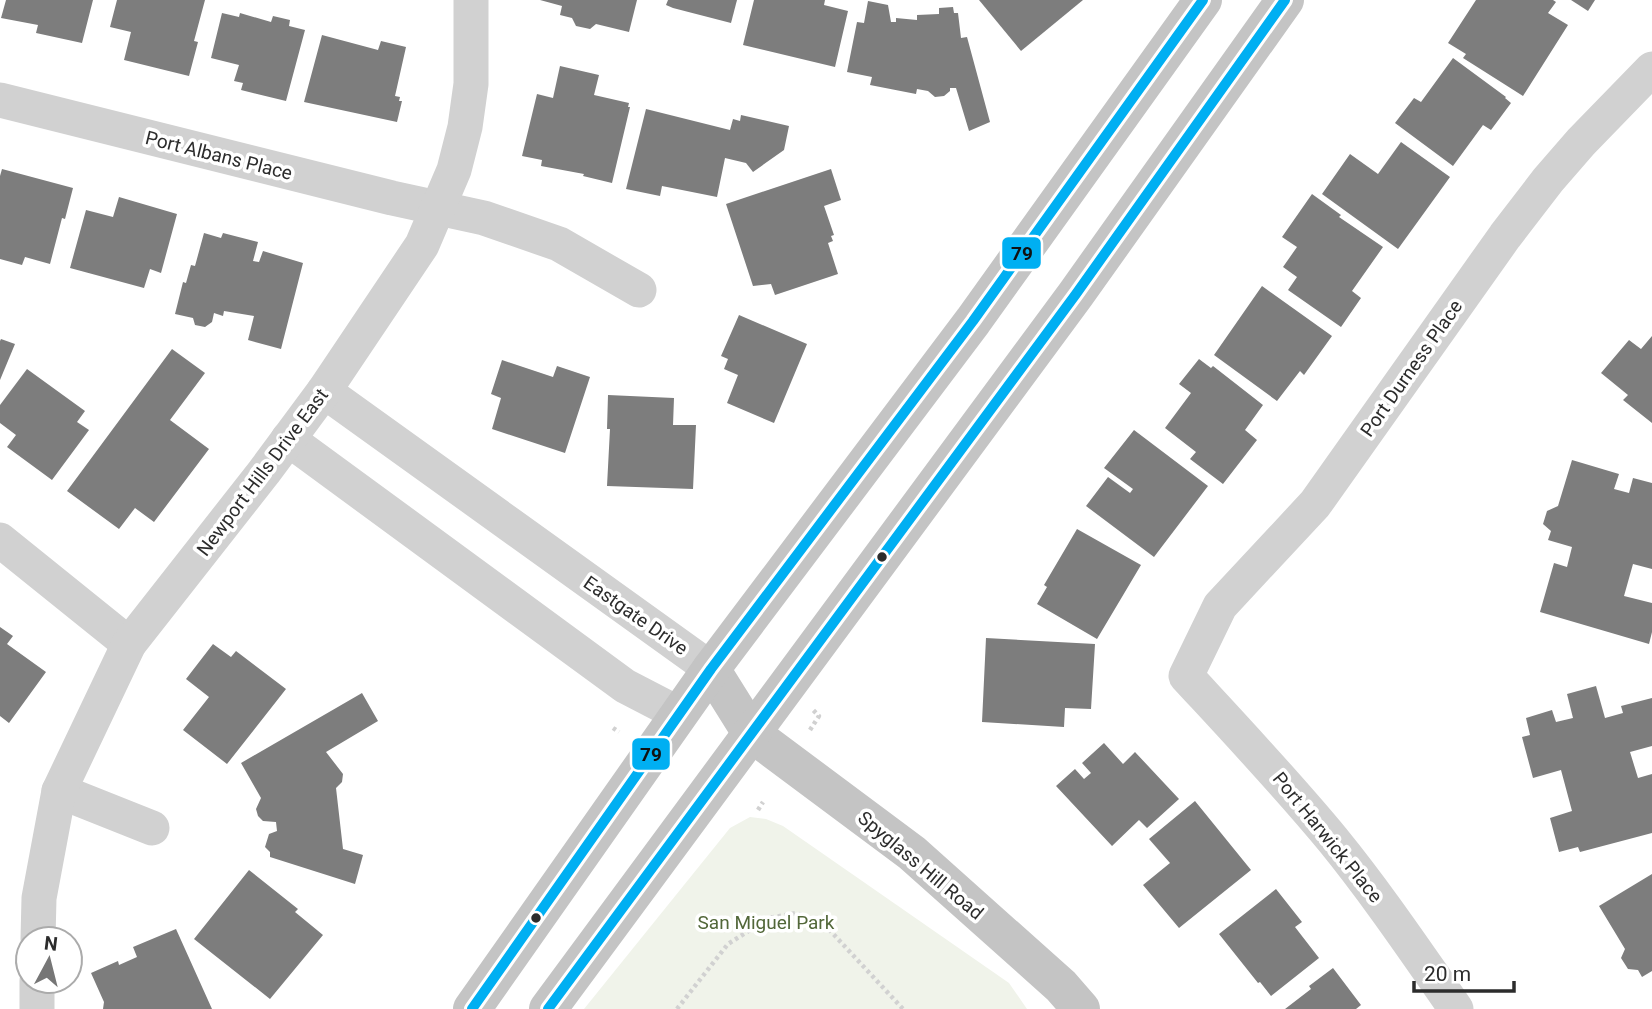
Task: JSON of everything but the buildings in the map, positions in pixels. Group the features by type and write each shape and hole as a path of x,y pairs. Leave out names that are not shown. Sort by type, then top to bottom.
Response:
{"main road":[{"path":"472,1009 711,669 973,321 1203,0"},
{"path":"548,1009 1076,294 1285,0"},
{"name":"Eastgate Drive","path":"711,669 751,733"},
{"path":"679,714 751,733"},
{"name":"Spyglass Hill Road","path":"751,733 912,853 1061,986 1081,1009"}],"street":[{"name":"Newport Hills Drive East","path":"38,925 38,898 59,791 129,644 324,391 422,245 454,170 465,127 471,84 471,0"},
{"name":"Port Durness Place","path":"1186,676 1220,606 1315,504 1505,236 1548,180 1652,69"},
{"name":"Port Albans Place","path":"0,100 378,195 484,218 559,244 639,290"},
{"name":"Eastgate Drive","path":"324,391 711,669"},
{"path":"288,439 625,686 679,714"},
{"path":"0,540 129,644"},
{"name":"Port Harwick Place","path":"1186,676 1262,757 1333,840 1400,928 1456,1009"},
{"path":"59,791 152,828"}],"path":[{"path":"810,730 819,716"},
{"path":"613,728 619,732"},
{"path":"758,810 763,802"},
{"path":"677,1009 728,944 769,918 796,913 824,924 903,1009"}],"green space":[{"name":"San Miguel Park","path":"750,817 766,819 783,826 1009,983 1027,1009 584,1009 730,828"}],"transit line":[{"name":"79","path":"472,1009 711,669 973,321 1203,0"},
{"name":"79","path":"548,1009 1076,294 1285,0"}]}
